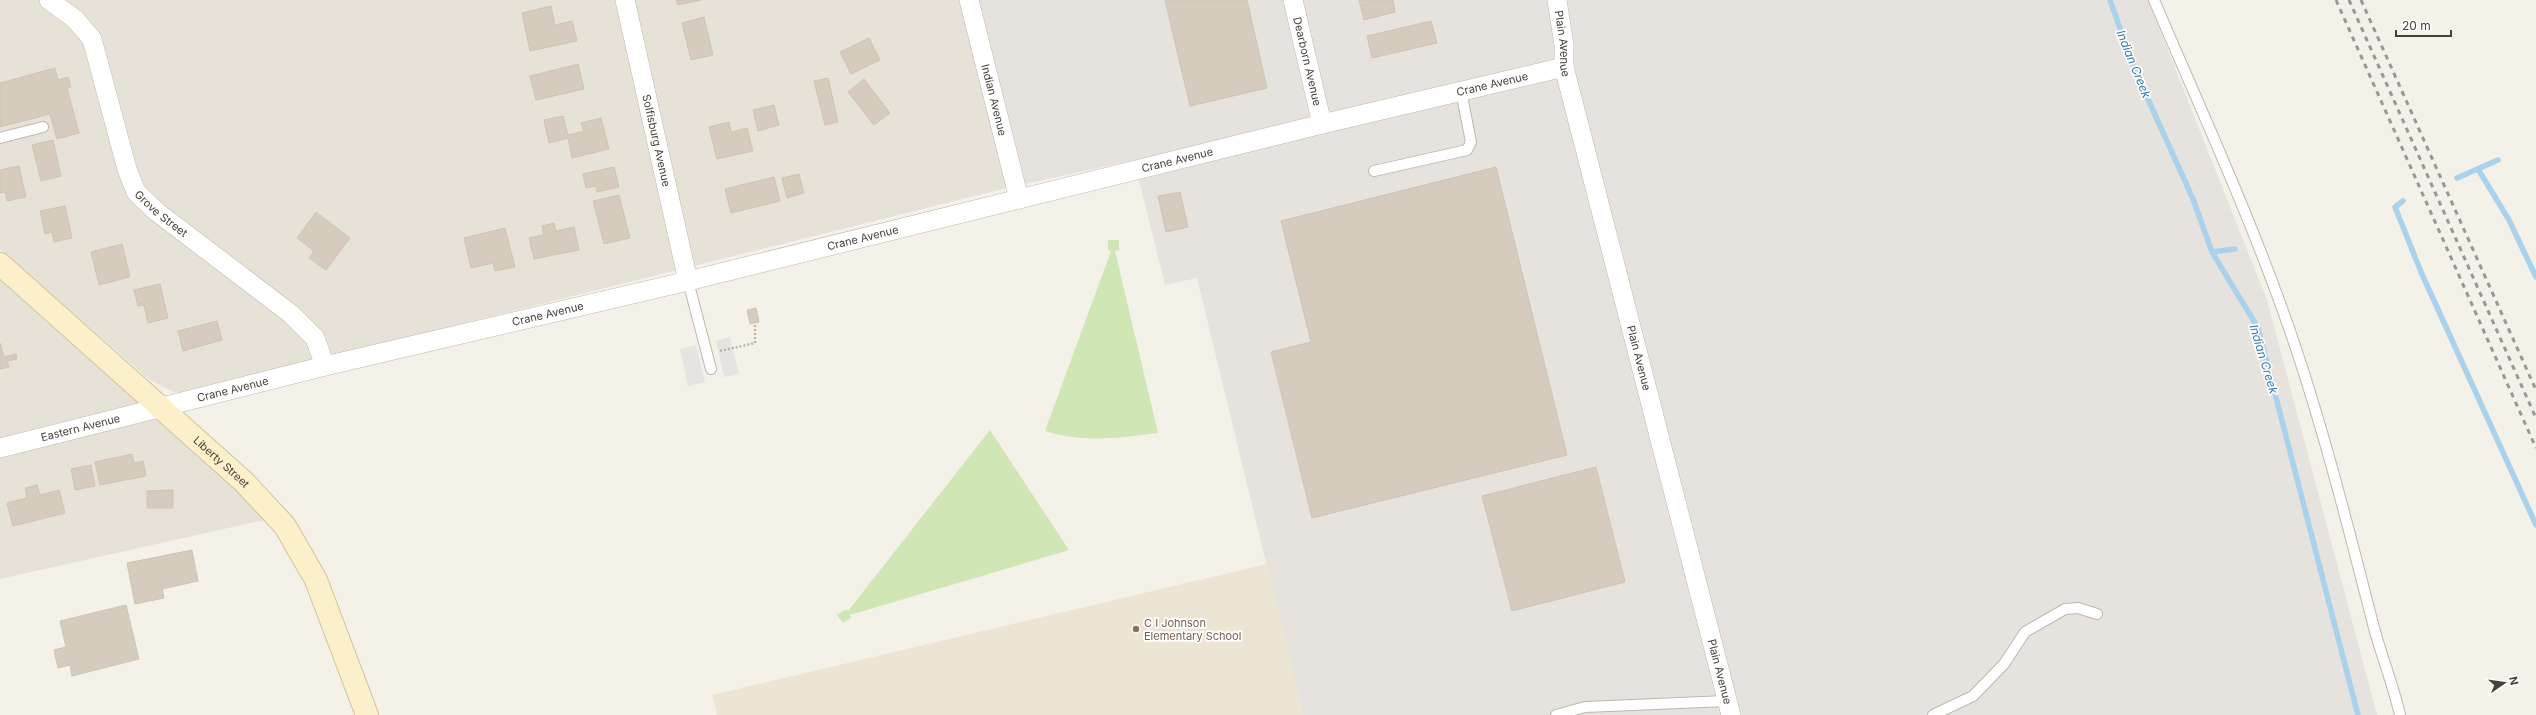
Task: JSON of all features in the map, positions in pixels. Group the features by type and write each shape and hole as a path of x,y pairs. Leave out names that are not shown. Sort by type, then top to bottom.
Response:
{"street":[{"name":"Grove Street","path":"49,0 75,19 92,39 127,169 136,192 156,212 291,314 314,338 325,366"},
{"name":"Solfisburg Avenue","path":"624,0 688,281"},
{"name":"Indian Avenue","path":"969,0 1019,199"},
{"name":"Dearborn Avenue","path":"1293,0 1322,124"},
{"name":"Plain Avenue","path":"1557,0 1564,45 1564,67 1729,708"},
{"name":"Crane Avenue","path":"162,409 325,366 688,281 1322,124 1564,67"},
{"name":"Liberty Street","path":"0,264 244,482 285,526 316,580 367,715"},
{"name":"Eastern Avenue","path":"0,448 162,409"}],"lane":[{"path":"2154,0 2216,139 2290,331 2337,483 2376,634 2393,685 2400,715"},
{"path":"1374,171 1467,150 1471,142 1461,91"},
{"path":"0,138 43,127"},
{"path":"688,281 711,369"},
{"path":"1933,715 1973,696 2004,664 2025,632 2065,609 2078,608 2096,614"},
{"path":"1556,715 1585,707 1729,708"}],"path":[{"path":"718,352 755,343 755,324"}],"shaded area":[{"path":"0,0 965,0 1011,187 183,393 173,392 150,380 0,249"},
{"path":"965,0 2148,0 2267,300 2377,715 1303,715 1197,278 1165,285 1134,160 1011,187"},
{"path":"0,276 268,519 0,579"},
{"path":"730,337 739,374 724,377 716,341"},
{"path":"696,345 705,382 688,386 680,349"},
{"name":"C I Johnson Elementary School","path":"1267,564 1303,715 717,715 712,695"}],"green space":[{"path":"1108,240 1119,240 1119,250 1115,251 1158,433 1115,438 1087,438 1059,435 1045,431 1111,251 1108,250"},
{"path":"990,430 1069,550 850,615 851,618 843,623 837,615 846,609 848,611"}],"building":[{"path":"676,0 701,0 678,5"},
{"path":"1165,0 1247,0 1267,88 1190,106"},
{"path":"1359,0 1393,0 1395,12 1364,20"},
{"path":"551,6 555,25 572,21 577,41 530,51 522,13"},
{"path":"704,17 713,55 691,60 682,23"},
{"path":"1431,21 1437,43 1372,58 1367,36"},
{"path":"869,38 880,60 851,74 840,52"},
{"path":"578,64 584,89 536,100 530,76"},
{"path":"55,68 58,80 68,77 71,87 67,88 79,133 57,139 50,114 0,127 0,83"},
{"path":"828,78 838,122 825,125 814,81"},
{"path":"864,79 890,113 874,125 848,92"},
{"path":"774,105 779,125 758,131 753,110"},
{"path":"563,116 568,135 584,131 581,123 601,118 609,149 572,158 568,138 549,143 544,120"},
{"path":"729,122 731,132 747,128 753,151 717,159 709,127"},
{"path":"53,140 61,176 41,181 32,145"},
{"path":"19,166 26,197 7,201 5,192 0,193 0,170"},
{"path":"614,167 619,187 597,192 596,186 586,188 583,174"},
{"path":"1496,167 1567,455 1312,518 1271,352 1311,342 1281,221"},
{"path":"799,174 804,193 787,198 782,178"},
{"path":"774,177 780,201 731,213 725,189"},
{"path":"1180,192 1188,227 1166,232 1158,196"},
{"path":"619,195 630,238 604,244 593,201"},
{"path":"65,206 72,238 54,242 52,232 45,234 40,211"},
{"path":"316,212 350,238 326,270 309,258 314,251 297,238"},
{"path":"554,223 556,231 574,227 579,250 534,259 529,238 544,235 542,226"},
{"path":"505,228 515,267 495,271 493,263 471,268 464,238"},
{"path":"122,244 130,277 99,285 91,252"},
{"path":"160,284 168,318 148,323 144,305 138,306 134,290"},
{"path":"756,308 759,322 750,324 747,310"},
{"path":"217,321 222,340 183,351 178,331"},
{"path":"0,343 4,357 16,354 17,359 7,361 9,367 0,369"},
{"path":"132,454 134,463 143,461 146,476 100,485 95,462"},
{"path":"91,465 95,486 75,490 71,469"},
{"path":"1596,467 1625,582 1512,611 1482,496"},
{"path":"37,485 40,495 59,490 65,513 13,526 7,503 27,498 25,488"},
{"path":"173,490 173,508 147,508 147,491"},
{"path":"192,550 198,581 162,589 164,598 135,604 127,563"},
{"path":"126,605 139,659 72,676 70,665 58,668 54,650 66,647 60,621"}],"waterway":[{"name":"Indian Creek","path":"2110,0 2134,68 2193,199 2212,252 2258,328 2358,715"},
{"path":"2457,178 2498,160"},
{"path":"2478,169 2509,220 2536,277"},
{"path":"2403,201 2395,207 2421,272 2536,525"},
{"path":"2212,252 2235,249"}],"railway":[{"path":"2336,0 2536,448"},
{"path":"2349,0 2536,418"},
{"path":"2361,0 2536,390"}],"place":[{"name":"C I Johnson Elementary School","path":"1136,629"}]}
